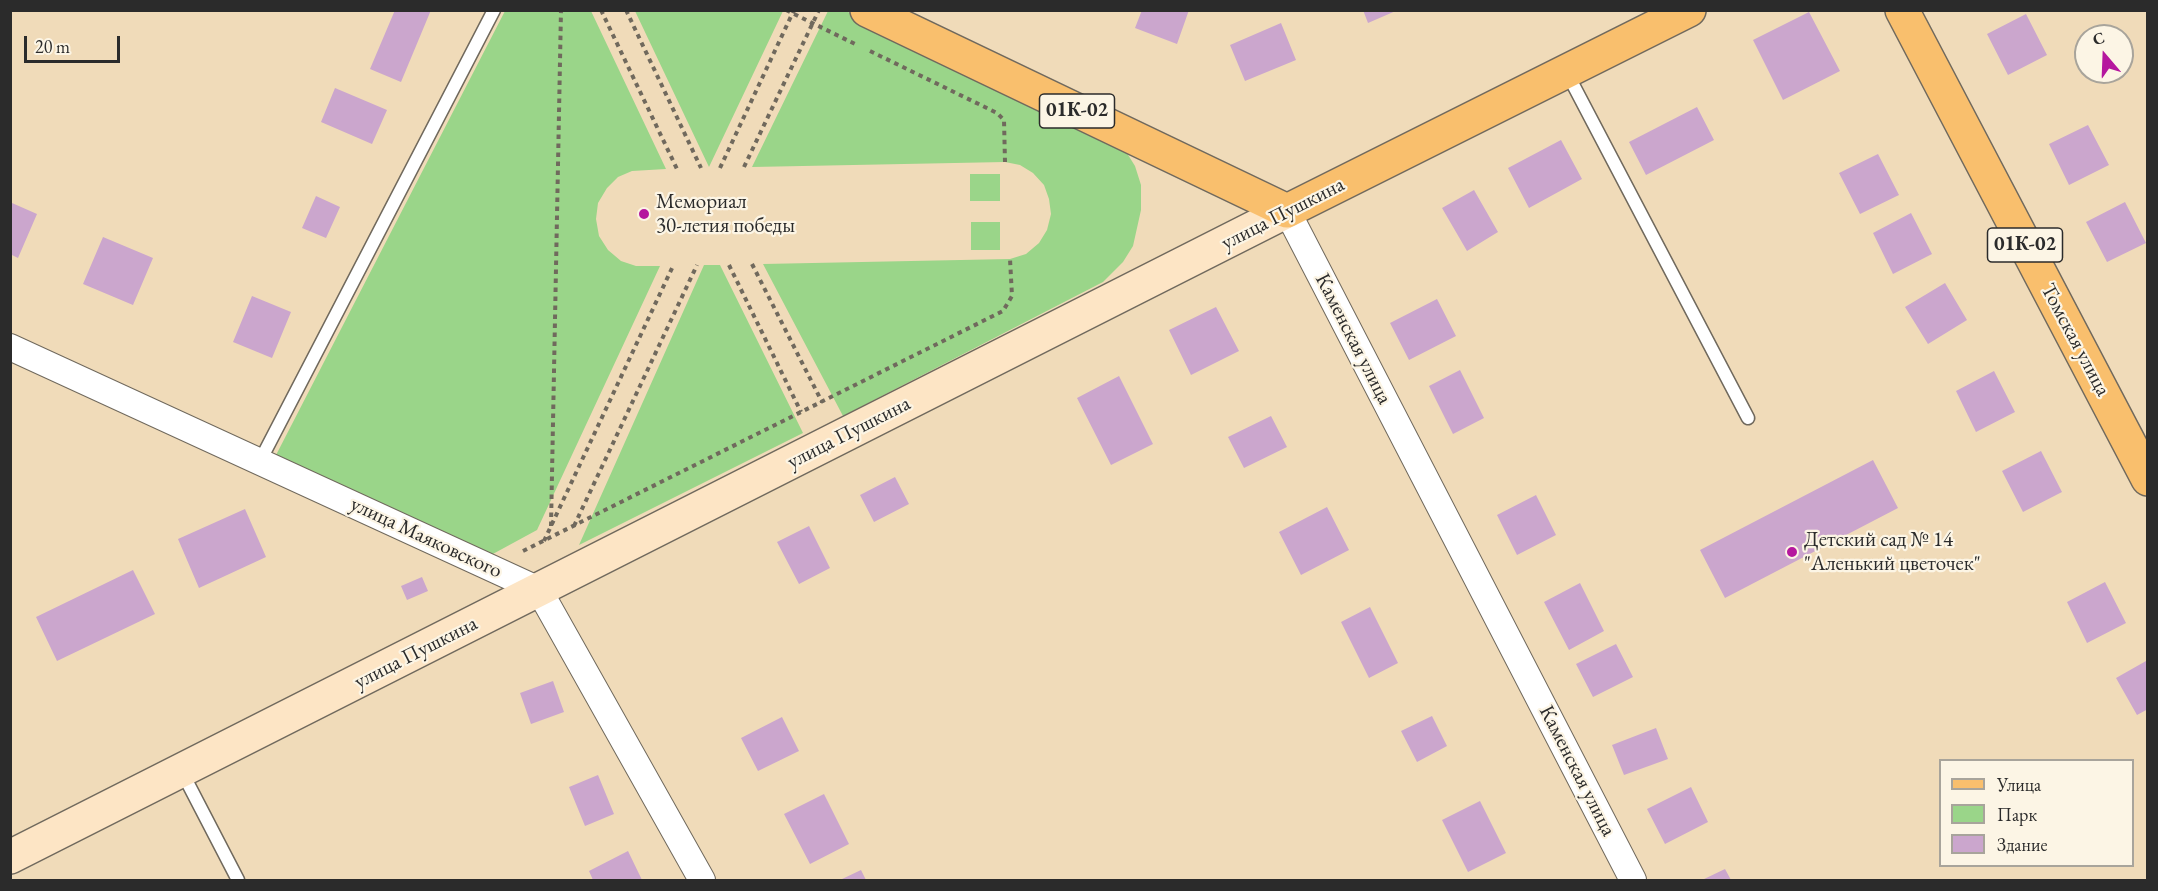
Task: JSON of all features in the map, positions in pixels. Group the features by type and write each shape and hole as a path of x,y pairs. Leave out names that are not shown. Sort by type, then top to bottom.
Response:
{"main road":[{"name":"01К-02","path":"867,10 1287,211"},
{"name":"Томская улица","path":"1902,10 2148,478"},
{"name":"улица Пушкина","path":"1287,211 1567,71 1672,14"}],"street":[{"name":"улица Пушкина","path":"10,857 1287,211"},
{"name":"Каменская улица","path":"1287,211 1633,880"},
{"name":"улица Маяковского","path":"10,347 539,590"},
{"path":"539,590 702,880"}],"lane":[{"path":"260,461 494,10"},
{"path":"1567,71 1748,418"},
{"path":"181,771 238,880"}],"path":[{"path":"550,526 561,10"},
{"path":"601,10 677,169"},
{"path":"626,10 701,168"},
{"path":"786,10 997,113 1004,120 1005,162"},
{"path":"744,167 819,10"},
{"path":"720,168 793,12"},
{"path":"490,568 1003,311 1012,296 1010,259"},
{"path":"752,264 822,402"},
{"path":"574,526 697,265"},
{"path":"729,265 801,412"},
{"path":"544,541 673,266"}],"green space":[{"path":"505,11 591,11 666,169 632,171 618,177 607,188 598,203 596,219 599,236 608,250 621,261 636,266 660,266 537,530 491,555 275,457"},
{"path":"635,11 783,11 709,167"},
{"path":"828,11 846,11 1120,142 1135,166 1141,185 1141,210 1133,246 1123,262 1103,282 843,416 763,264 1010,259 1026,254 1039,243 1047,230 1051,214 1044,185 1033,173 1020,165 1005,162 752,167"},
{"path":"970,174 1000,174 1000,201 970,201"},
{"path":"971,222 1000,222 1000,250 971,250"},
{"path":"704,265 720,265 803,433 579,545"}],"building":[{"path":"395,10 431,10 401,82 370,69"},
{"path":"1142,10 1189,10 1177,44 1135,28"},
{"path":"1363,10 1398,10 1368,23"},
{"path":"1809,12 1840,71 1783,100 1753,40"},
{"path":"2026,14 2047,55 2008,75 1987,34"},
{"path":"1281,23 1296,60 1245,81 1230,45"},
{"path":"335,88 387,110 372,144 321,122"},
{"path":"1697,107 1714,140 1646,175 1629,142"},
{"path":"2088,125 2109,165 2069,185 2049,144"},
{"path":"1561,140 1582,179 1529,208 1508,168"},
{"path":"1878,154 1899,195 1860,214 1839,173"},
{"path":"1474,190 1498,232 1467,251 1442,208"},
{"path":"316,196 340,207 326,238 302,228"},
{"path":"2125,202 2146,243 2107,262 2086,222"},
{"path":"12,203 37,214 18,258 10,254"},
{"path":"1911,213 1932,254 1893,274 1873,233"},
{"path":"103,237 153,258 133,305 83,284"},
{"path":"1945,283 1967,320 1928,344 1905,307"},
{"path":"252,296 291,312 272,358 233,342"},
{"path":"1437,299 1456,336 1409,360 1390,323"},
{"path":"1216,307 1239,351 1191,375 1169,330"},
{"path":"1460,370 1484,418 1453,434 1429,386"},
{"path":"1994,371 2015,412 1976,432 1956,391"},
{"path":"1119,376 1153,444 1111,465 1077,398"},
{"path":"1271,416 1287,447 1244,468 1228,437"},
{"path":"2041,451 2062,492 2023,512 2002,471"},
{"path":"1873,460 1898,508 1725,598 1700,550"},
{"path":"895,477 909,504 874,522 860,495"},
{"path":"1536,495 1556,535 1517,555 1497,515"},
{"path":"1327,507 1349,550 1301,575 1279,532"},
{"path":"245,509 266,557 199,588 178,539"},
{"path":"809,526 830,568 799,584 777,542"},
{"path":"133,570 155,614 57,661 36,617"},
{"path":"422,577 428,591 407,600 401,586"},
{"path":"2105,582 2126,623 2087,643 2067,602"},
{"path":"1580,583 1604,631 1569,650 1544,602"},
{"path":"1370,607 1398,663 1369,678 1341,622"},
{"path":"1616,644 1633,677 1593,697 1576,664"},
{"path":"2146,661 2148,709 2137,715 2116,678"},
{"path":"553,681 564,712 531,724 520,693"},
{"path":"1432,716 1447,746 1417,762 1401,731"},
{"path":"782,717 799,751 758,771 741,738"},
{"path":"1656,728 1668,759 1624,775 1612,745"},
{"path":"598,775 614,814 585,826 569,787"},
{"path":"1691,787 1708,822 1665,844 1647,809"},
{"path":"824,794 849,844 810,864 784,814"},
{"path":"1480,801 1506,853 1468,872 1442,820"},
{"path":"628,851 642,880 593,880 589,871"},
{"path":"1725,869 1731,880 1702,880"},
{"path":"861,870 866,880 840,880"}],"place":[{"name":"Мемориал 30-летия победы","path":"644,214"},
{"name":"Детский сад № 14 \"Аленький цветочек\"","path":"1792,552"}]}
